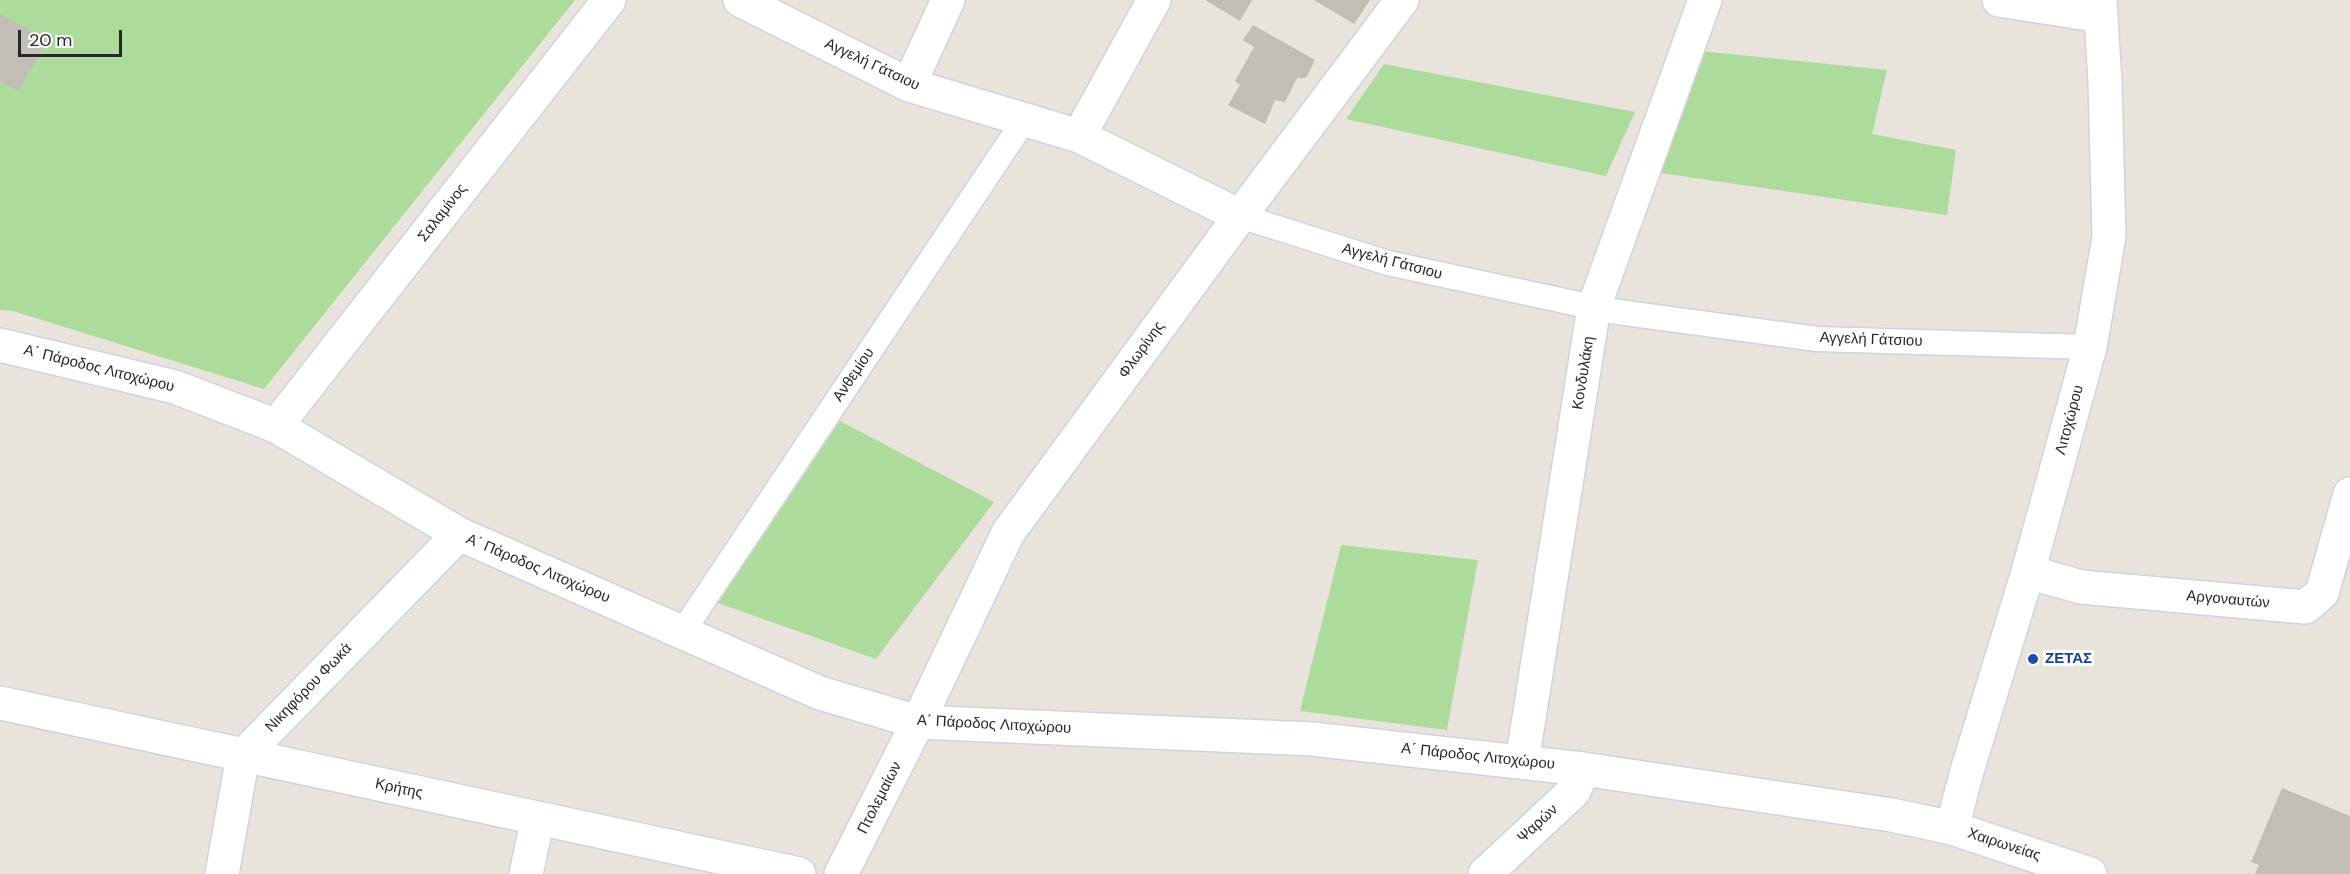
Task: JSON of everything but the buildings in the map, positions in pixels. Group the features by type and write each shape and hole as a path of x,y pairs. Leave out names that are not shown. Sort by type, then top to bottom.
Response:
{"street":[{"name":"Σαλαμίνος","path":"276,426 609,0"},
{"name":"Αγγελή Γάτσιου","path":"740,0 909,85 1079,136 1240,216 1388,264 1594,307 1816,339 2090,346"},
{"path":"909,85 948,0"},
{"path":"1079,136 1154,0"},
{"name":"Φλωρίνης","path":"918,722 1008,533 1240,216 1402,0"},
{"name":"Κονδυλάκη","path":"1522,762 1594,307 1706,0"},
{"path":"1999,0 2101,8"},
{"name":"Λιτοχώρου","path":"1952,828 1967,771 2028,572 2090,346 2109,237 2101,8"},
{"name":"Ανθεμίου","path":"683,631 1026,119"},
{"name":"Α΄ Πάροδος Λιτοχώρου","path":"0,345 175,387 276,426 459,534 820,693 918,722 1311,739 1583,768 1892,815 1952,828"},
{"name":"Αργοναυτών","path":"2028,572 2082,587 2305,607 2322,593 2350,494"},
{"name":"Νικηφόρου Φωκά","path":"243,756 459,534"},
{"name":"Κρήτης","path":"0,703 799,874"},
{"name":"Πτολεμαίων","path":"841,874 918,722"},
{"path":"222,874 243,756"},
{"name":"Ψαρών","path":"1485,874 1574,791 1583,768"},
{"path":"526,874 538,818"},
{"name":"Χαιρωνείας","path":"1952,828 2090,874"}],"green space":[{"path":"0,0 575,0 264,389 13,311 0,310"},
{"path":"1700,51 1887,70 1872,134 1956,150 1947,215 1654,172"},
{"path":"1384,64 1635,112 1606,176 1346,119"},
{"path":"840,421 994,502 876,659 718,603"},
{"path":"1341,545 1478,560 1447,730 1300,711"}],"place":[{"name":"ΖΕΤΑΣ","path":"2033,659"}]}
